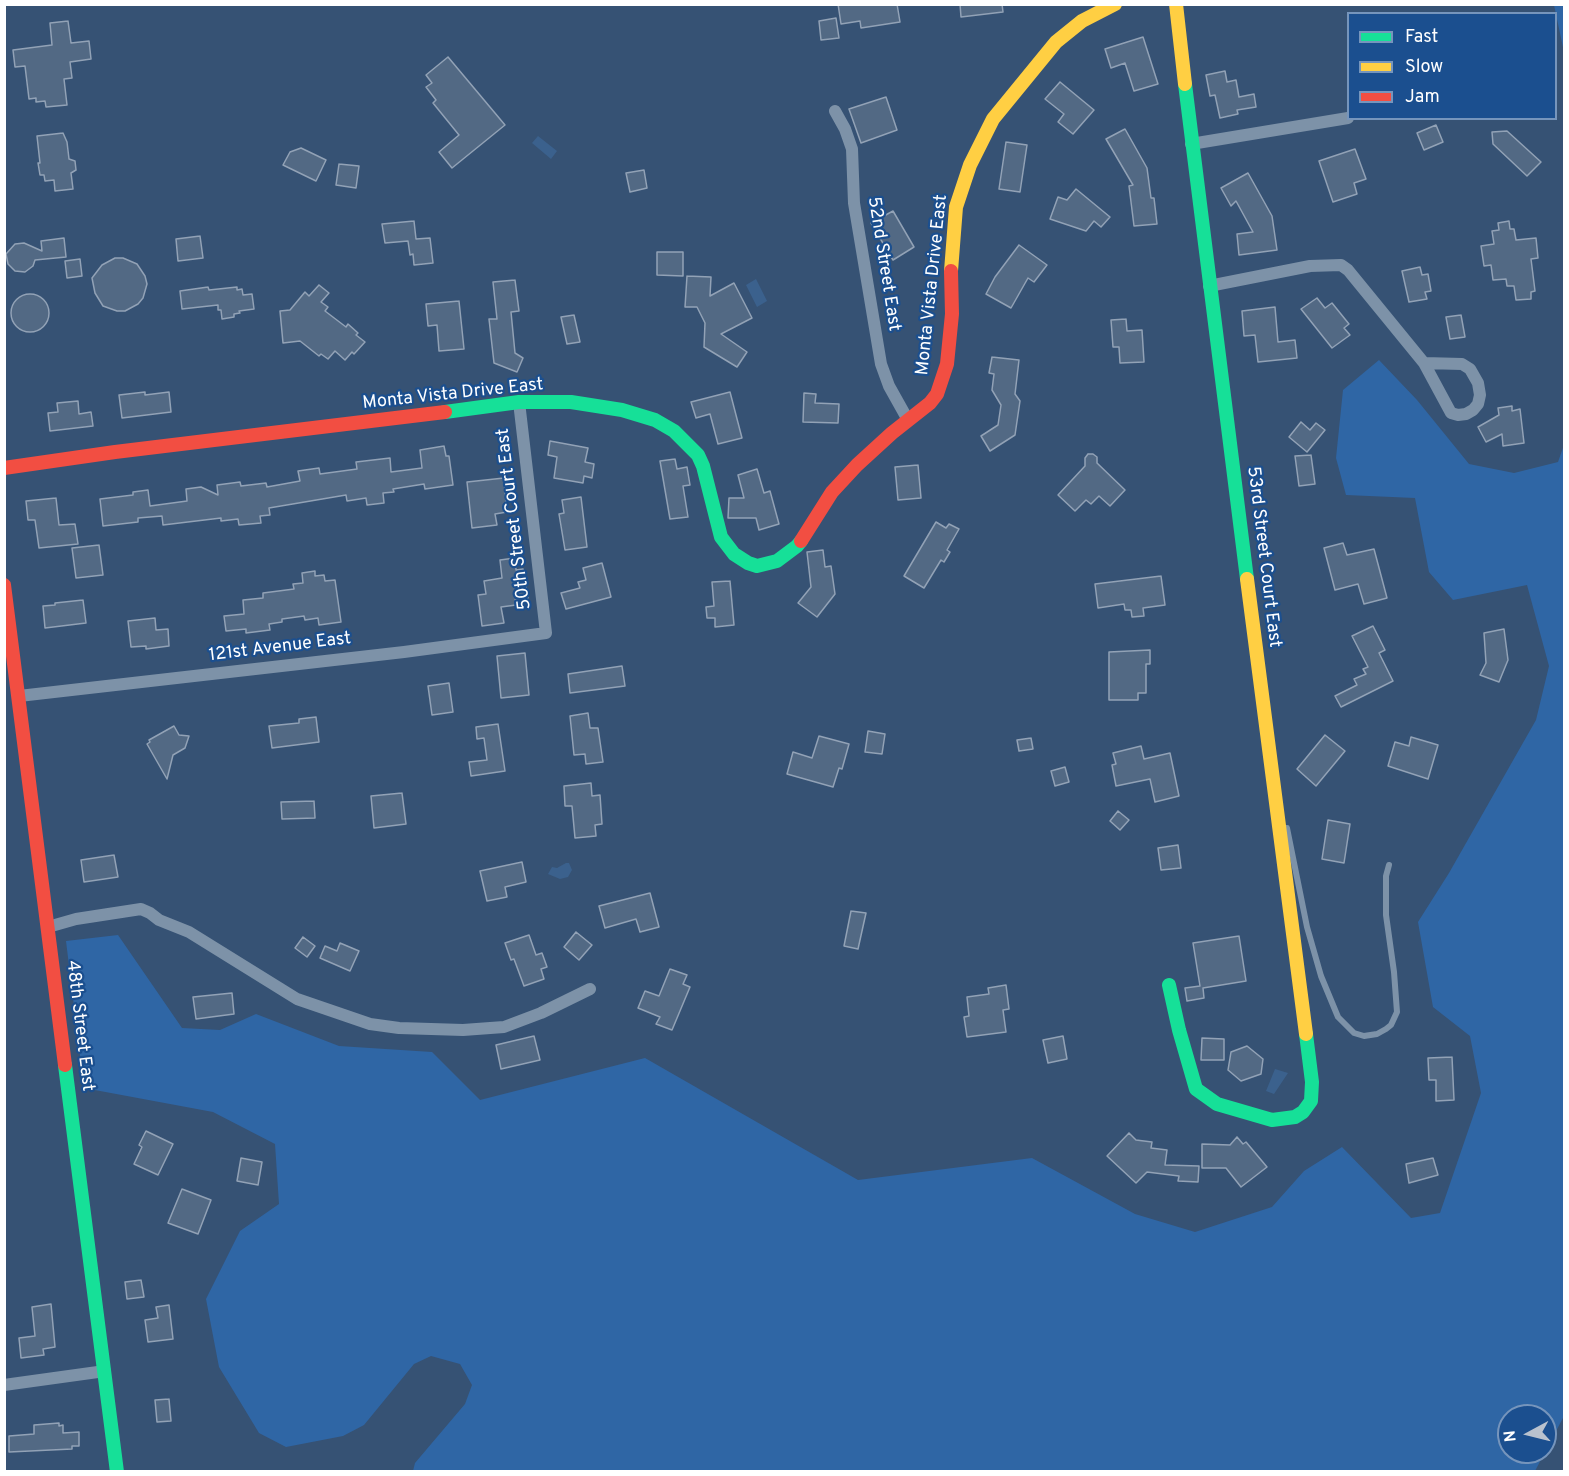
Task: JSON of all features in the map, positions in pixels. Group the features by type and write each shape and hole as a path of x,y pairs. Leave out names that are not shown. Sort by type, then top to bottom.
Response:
{"street":[{"name":"Monta Vista Drive East","path":"4,468 519,402 571,402 622,410 655,420 674,431 698,455 703,466 721,537 734,554 757,566 777,561 797,546 832,492 857,465 938,394 947,364 956,207 980,142 993,118 1056,42 1076,25 1115,4"},
{"name":"53rd Street Court East","path":"1169,985 1196,1089 1217,1104 1272,1120 1295,1117 1303,1112 1311,1101 1312,1082 1191,144 1176,4"},
{"name":"52nd Street East","path":"835,111 852,149 854,203 881,364 908,420"},
{"path":"1191,144 1347,118"},
{"path":"1209,286 1310,266 1341,266 1348,270 1424,363 1451,413 1466,414 1473,410 1478,404 1480,395 1478,383 1470,369 1462,364 1424,363"},
{"name":"50th Street Court East","path":"519,402 546,633"},
{"name":"48th Street East","path":"4,585 117,1472"},
{"name":"121st Avenue East","path":"19,696 546,633"},
{"path":"48,927 141,909 159,920 189,932 297,999 370,1024 399,1028 463,1030 504,1027 542,1013 590,989"},
{"path":"4,1385 105,1371"}],"lane":[{"path":"1277,809 1286,824 1307,927 1321,976 1343,1024 1354,1033 1366,1036 1386,1029 1391,1025 1397,1012 1386,915 1386,876 1389,865"}],"shaded area":[{"path":"1554,5 1564,5 1564,52 1557,12"},
{"path":"538,136 557,151 551,159 532,143"},
{"path":"756,279 767,301 757,307 746,285"},
{"path":"1379,360 1417,400 1469,464 1514,473 1558,462 1564,445 1564,1416 1557,1429 1557,1404 1497,1404 1497,1464 1539,1464 1535,1471 413,1471 415,1463 465,1404 472,1385 460,1364 431,1356 414,1364 364,1425 343,1436 286,1447 259,1433 219,1367 206,1299 240,1231 279,1204 275,1144 213,1112 84,1088 66,941 118,935 182,1028 220,1030 256,1014 339,1046 432,1052 480,1100 645,1058 858,1180 1032,1158 1135,1214 1195,1232 1272,1207 1304,1171 1342,1147 1411,1218 1440,1213 1481,1093 1470,1036 1433,1007 1418,922 1449,873 1536,720 1549,666 1527,585 1453,600 1429,572 1415,498 1346,495 1336,458 1343,390"},
{"path":"569,863 572,870 568,877 560,879 548,874 552,867 557,868"},
{"path":"1275,1069 1288,1073 1274,1094 1266,1091"}],"building":[{"path":"838,4 897,4 900,22 861,28 860,21 841,24"},
{"path":"960,4 1002,4 1003,12 961,17"},
{"path":"836,18 839,38 821,40 819,21"},
{"path":"68,21 71,43 89,41 91,59 70,62 72,78 64,79 67,105 46,107 45,101 36,102 36,98 29,99 25,66 15,67 13,50 52,45 50,23"},
{"path":"1143,37 1158,84 1134,91 1125,63 1111,68 1105,49"},
{"path":"448,57 505,125 452,168 439,152 459,135 433,103 436,100 426,87 432,83 426,75"},
{"path":"1225,71 1227,82 1236,80 1239,97 1254,94 1256,107 1237,110 1238,114 1220,118 1215,95 1210,96 1206,75"},
{"path":"1060,82 1094,110 1073,134 1058,122 1064,114 1045,99"},
{"path":"886,97 897,130 861,143 849,109"},
{"path":"1436,125 1443,142 1424,150 1417,133"},
{"path":"1125,129 1147,168 1157,224 1134,226 1129,186 1133,185 1106,139"},
{"path":"1507,131 1541,162 1527,176 1493,144 1492,132"},
{"path":"63,133 67,142 69,159 75,161 76,170 71,173 73,189 55,191 54,180 45,181 44,175 40,175 37,136"},
{"path":"1006,142 1027,145 1020,192 999,189"},
{"path":"301,148 326,160 316,181 283,165 290,152"},
{"path":"1355,149 1366,179 1354,183 1357,194 1333,202 1319,161"},
{"path":"339,164 359,166 356,188 336,185"},
{"path":"644,170 647,188 630,192 626,173"},
{"path":"1248,173 1272,216 1277,250 1239,255 1237,234 1253,232 1236,201 1231,206 1221,188"},
{"path":"1076,189 1110,217 1101,227 1094,221 1086,231 1050,219 1058,197 1067,200"},
{"path":"893,211 914,247 893,260 871,223"},
{"path":"414,221 416,239 430,238 433,263 414,265 408,241 385,243 382,224"},
{"path":"1509,221 1510,229 1514,229 1516,240 1536,238 1538,258 1531,259 1535,291 1531,292 1531,299 1516,300 1514,286 1507,286 1506,279 1493,280 1491,265 1484,266 1481,246 1494,244 1492,231 1499,230 1498,223"},
{"path":"200,236 203,258 178,261 176,239"},
{"path":"64,238 66,257 35,260 33,266 25,272 15,271 8,264 6,254 15,244 24,243 42,251 41,241"},
{"path":"1019,245 1047,265 1034,282 1028,278 1011,308 986,294 995,277"},
{"path":"657,252 683,252 683,276 657,275"},
{"path":"115,258 123,258 137,264 147,284 143,298 138,304 125,311 103,306 95,293 92,278 102,265"},
{"path":"80,259 82,276 67,278 65,261"},
{"path":"1420,267 1422,275 1428,274 1431,291 1425,292 1427,299 1409,302 1402,271"},
{"path":"687,276 711,277 710,296 734,283 752,318 721,334 747,352 737,367 704,347 705,323 697,307 685,307"},
{"path":"515,280 519,311 511,312 515,353 523,358 517,372 494,363 489,319 497,319 493,282"},
{"path":"319,285 329,293 321,302 328,307 325,311 346,327 348,324 365,342 345,360 335,351 328,359 321,354 319,356 300,341 283,343 280,311 290,310 305,292 309,296"},
{"path":"208,287 209,290 237,287 237,290 242,289 243,295 252,294 254,309 239,311 240,313 234,314 234,317 222,319 218,305 182,309 180,291"},
{"path":"30,294 43,300 49,313 43,326 30,332 17,326 11,313 17,300"},
{"path":"1317,298 1325,308 1332,303 1349,324 1344,328 1350,335 1332,348 1301,309"},
{"path":"459,301 464,349 439,351 437,325 428,326 426,304"},
{"path":"1275,307 1278,342 1295,340 1297,358 1258,362 1255,335 1244,336 1242,311"},
{"path":"574,315 580,342 567,344 561,317"},
{"path":"1461,315 1465,337 1450,339 1446,317"},
{"path":"1126,319 1127,331 1142,330 1144,362 1120,363 1119,347 1113,347 1111,320"},
{"path":"992,357 1019,360 1015,394 1020,401 1015,435 990,451 981,436 998,425 1001,405 992,390 994,374 989,373"},
{"path":"145,392 145,395 169,392 171,412 122,418 119,395"},
{"path":"730,392 742,438 718,444 710,414 696,418 691,402"},
{"path":"804,393 816,394 815,403 839,404 838,423 803,422"},
{"path":"78,401 79,414 91,412 93,426 50,431 48,413 58,412 57,403"},
{"path":"1512,406 1512,411 1520,409 1524,443 1503,446 1502,434 1486,442 1478,427 1499,415 1498,408"},
{"path":"1301,422 1310,430 1316,423 1325,430 1307,452 1289,437"},
{"path":"550,441 588,448 585,462 594,464 592,478 584,476 583,483 554,478 557,457 548,455"},
{"path":"444,446 446,456 449,456 453,485 425,489 424,484 393,489 394,492 383,493 384,503 367,505 366,498 347,501 346,495 269,508 270,515 260,516 261,523 239,525 238,519 221,521 221,518 163,525 162,516 138,518 138,522 103,526 100,499 133,495 133,492 148,490 150,506 187,501 186,489 201,487 218,495 217,485 240,482 241,486 266,483 267,487 300,481 298,471 319,468 320,474 357,469 356,462 390,458 391,472 422,468 420,450"},
{"path":"1088,454 1097,457 1097,463 1125,490 1110,506 1099,496 1091,504 1086,500 1075,511 1058,495 1085,466 1085,458"},
{"path":"1311,455 1315,484 1299,486 1295,456"},
{"path":"675,459 677,469 687,467 690,485 683,486 688,517 670,519 660,461"},
{"path":"918,465 921,498 898,500 895,467"},
{"path":"757,469 764,493 770,491 779,524 759,530 756,518 728,518 729,498 744,498 738,475"},
{"path":"504,478 507,512 495,514 497,525 472,528 467,482"},
{"path":"581,497 587,547 565,550 559,514 564,513 562,500"},
{"path":"56,498 59,525 75,524 78,544 39,548 35,520 28,520 26,501"},
{"path":"936,522 946,528 949,524 959,529 947,550 950,552 944,562 941,560 924,588 904,576"},
{"path":"1343,543 1347,555 1374,549 1387,598 1364,604 1358,584 1335,590 1324,548"},
{"path":"99,545 103,575 76,578 72,548"},
{"path":"823,550 825,567 831,566 835,594 817,617 798,603 811,587 807,552"},
{"path":"515,558 516,570 523,569 528,598 515,600 516,605 501,607 504,623 482,626 478,595 486,594 484,581 502,578 500,560"},
{"path":"602,563 611,597 566,609 561,593 580,588 578,582 586,580 583,568"},
{"path":"315,571 315,576 324,575 325,581 335,580 341,622 319,625 318,618 305,620 304,616 282,619 282,622 269,624 270,630 246,633 246,629 226,631 224,616 244,614 243,600 263,598 263,593 294,589 293,584 303,583 302,573"},
{"path":"1161,576 1165,605 1143,608 1144,616 1132,617 1131,610 1125,610 1124,604 1098,608 1095,584"},
{"path":"730,581 734,625 715,627 715,618 707,618 706,607 714,606 712,582"},
{"path":"83,600 86,623 45,628 43,606"},
{"path":"155,618 156,630 168,629 169,646 146,649 146,646 131,647 128,621"},
{"path":"1373,626 1385,650 1379,653 1393,681 1341,707 1335,696 1357,685 1354,679 1366,674 1363,669 1368,667 1352,636"},
{"path":"1504,629 1508,660 1499,682 1480,675 1486,663 1484,633"},
{"path":"1150,650 1150,664 1146,664 1146,693 1138,693 1138,700 1109,700 1109,652"},
{"path":"525,653 529,695 501,698 497,656"},
{"path":"622,666 625,686 570,693 568,674"},
{"path":"449,683 453,712 432,715 428,686"},
{"path":"588,713 590,728 598,728 603,762 586,764 585,754 574,755 570,716"},
{"path":"316,717 319,742 272,748 269,726 299,723 299,719"},
{"path":"498,724 505,771 471,776 469,762 487,760 484,738 477,739 476,727"},
{"path":"174,726 179,735 189,736 185,748 173,755 167,779 147,744 149,740"},
{"path":"868,731 885,734 882,754 865,752"},
{"path":"1325,735 1345,751 1316,786 1297,769"},
{"path":"819,736 849,744 842,769 839,768 833,787 787,774 793,752 812,758"},
{"path":"1411,737 1438,745 1428,779 1388,766 1395,742 1409,746"},
{"path":"1031,738 1033,749 1019,751 1017,740"},
{"path":"1141,746 1144,759 1170,753 1179,796 1155,802 1150,779 1116,786 1112,765 1116,764 1113,753"},
{"path":"1065,767 1069,782 1055,786 1051,771"},
{"path":"591,783 592,796 600,795 602,824 595,825 596,836 575,838 572,806 565,806 564,786"},
{"path":"402,793 406,824 374,828 371,796"},
{"path":"314,801 315,818 282,819 281,802"},
{"path":"1118,811 1129,820 1120,830 1110,821"},
{"path":"1328,820 1350,824 1344,863 1322,859"},
{"path":"1178,845 1181,868 1161,870 1158,848"},
{"path":"114,855 118,877 84,882 81,860"},
{"path":"522,862 526,882 505,887 507,897 487,901 480,871"},
{"path":"650,893 659,927 640,932 636,919 605,928 599,906"},
{"path":"851,911 866,913 858,949 844,946"},
{"path":"576,932 592,945 579,960 564,947"},
{"path":"529,935 536,955 542,953 547,967 541,969 544,979 524,986 505,943"},
{"path":"1239,936 1246,981 1203,988 1204,998 1187,1001 1185,988 1200,986 1193,943"},
{"path":"303,937 315,946 307,957 295,948"},
{"path":"340,943 359,951 350,971 320,958 325,946 337,951"},
{"path":"670,969 687,975 683,984 690,987 672,1030 656,1024 660,1017 638,1008 645,991 659,996"},
{"path":"1006,985 1009,1009 1003,1010 1006,1032 967,1037 964,1017 969,1016 967,997 989,994 988,988"},
{"path":"232,993 234,1014 196,1019 193,997"},
{"path":"534,1036 540,1060 501,1069 496,1045"},
{"path":"1063,1036 1067,1059 1048,1063 1043,1040"},
{"path":"1202,1038 1224,1039 1224,1060 1201,1060"},
{"path":"1247,1046 1263,1059 1261,1074 1241,1081 1228,1070 1231,1052"},
{"path":"1452,1057 1454,1100 1436,1101 1436,1080 1429,1080 1428,1058"},
{"path":"146,1131 173,1144 158,1175 134,1164"},
{"path":"1129,1133 1136,1140 1152,1142 1151,1148 1167,1150 1165,1165 1199,1166 1198,1182 1178,1181 1179,1176 1147,1172 1136,1183 1107,1156"},
{"path":"1237,1137 1243,1144 1246,1142 1267,1167 1241,1187 1226,1168 1202,1168 1202,1144 1230,1145"},
{"path":"241,1158 262,1162 258,1185 237,1181"},
{"path":"1433,1158 1438,1175 1409,1183 1406,1164"},
{"path":"182,1189 211,1200 198,1234 168,1223"},
{"path":"141,1280 144,1297 127,1299 125,1282"},
{"path":"51,1304 55,1347 43,1349 44,1355 21,1358 19,1338 35,1336 32,1307"},
{"path":"169,1305 173,1339 148,1342 145,1320 158,1318 156,1307"},
{"path":"169,1399 171,1421 157,1422 155,1400"},
{"path":"59,1423 59,1426 63,1425 63,1433 79,1432 79,1446 72,1446 72,1449 9,1452 9,1436 34,1434 34,1425"}],"traffic: fast":[{"path":"1185,84 1247,579"},
{"path":"445,412 519,402 571,402 622,410 655,420 674,431 698,455 703,466 721,537 734,554 757,566 777,561 801,541"},
{"path":"1169,985 1196,1089 1217,1104 1272,1120 1295,1117 1303,1112 1311,1101 1312,1082 1306,1034"},
{"path":"65,1065 117,1472"}],"traffic: slow":[{"path":"951,271 956,207 970,165 993,119 1056,42 1082,21 1115,4"},
{"path":"1176,4 1185,84"},
{"path":"1247,579 1306,1034"}],"traffic: jam":[{"path":"801,541 832,492 857,465 930,403 937,394 947,364 952,314 951,271"},
{"path":"4,468 115,452 445,412"},
{"path":"4,585 65,1065"}]}
